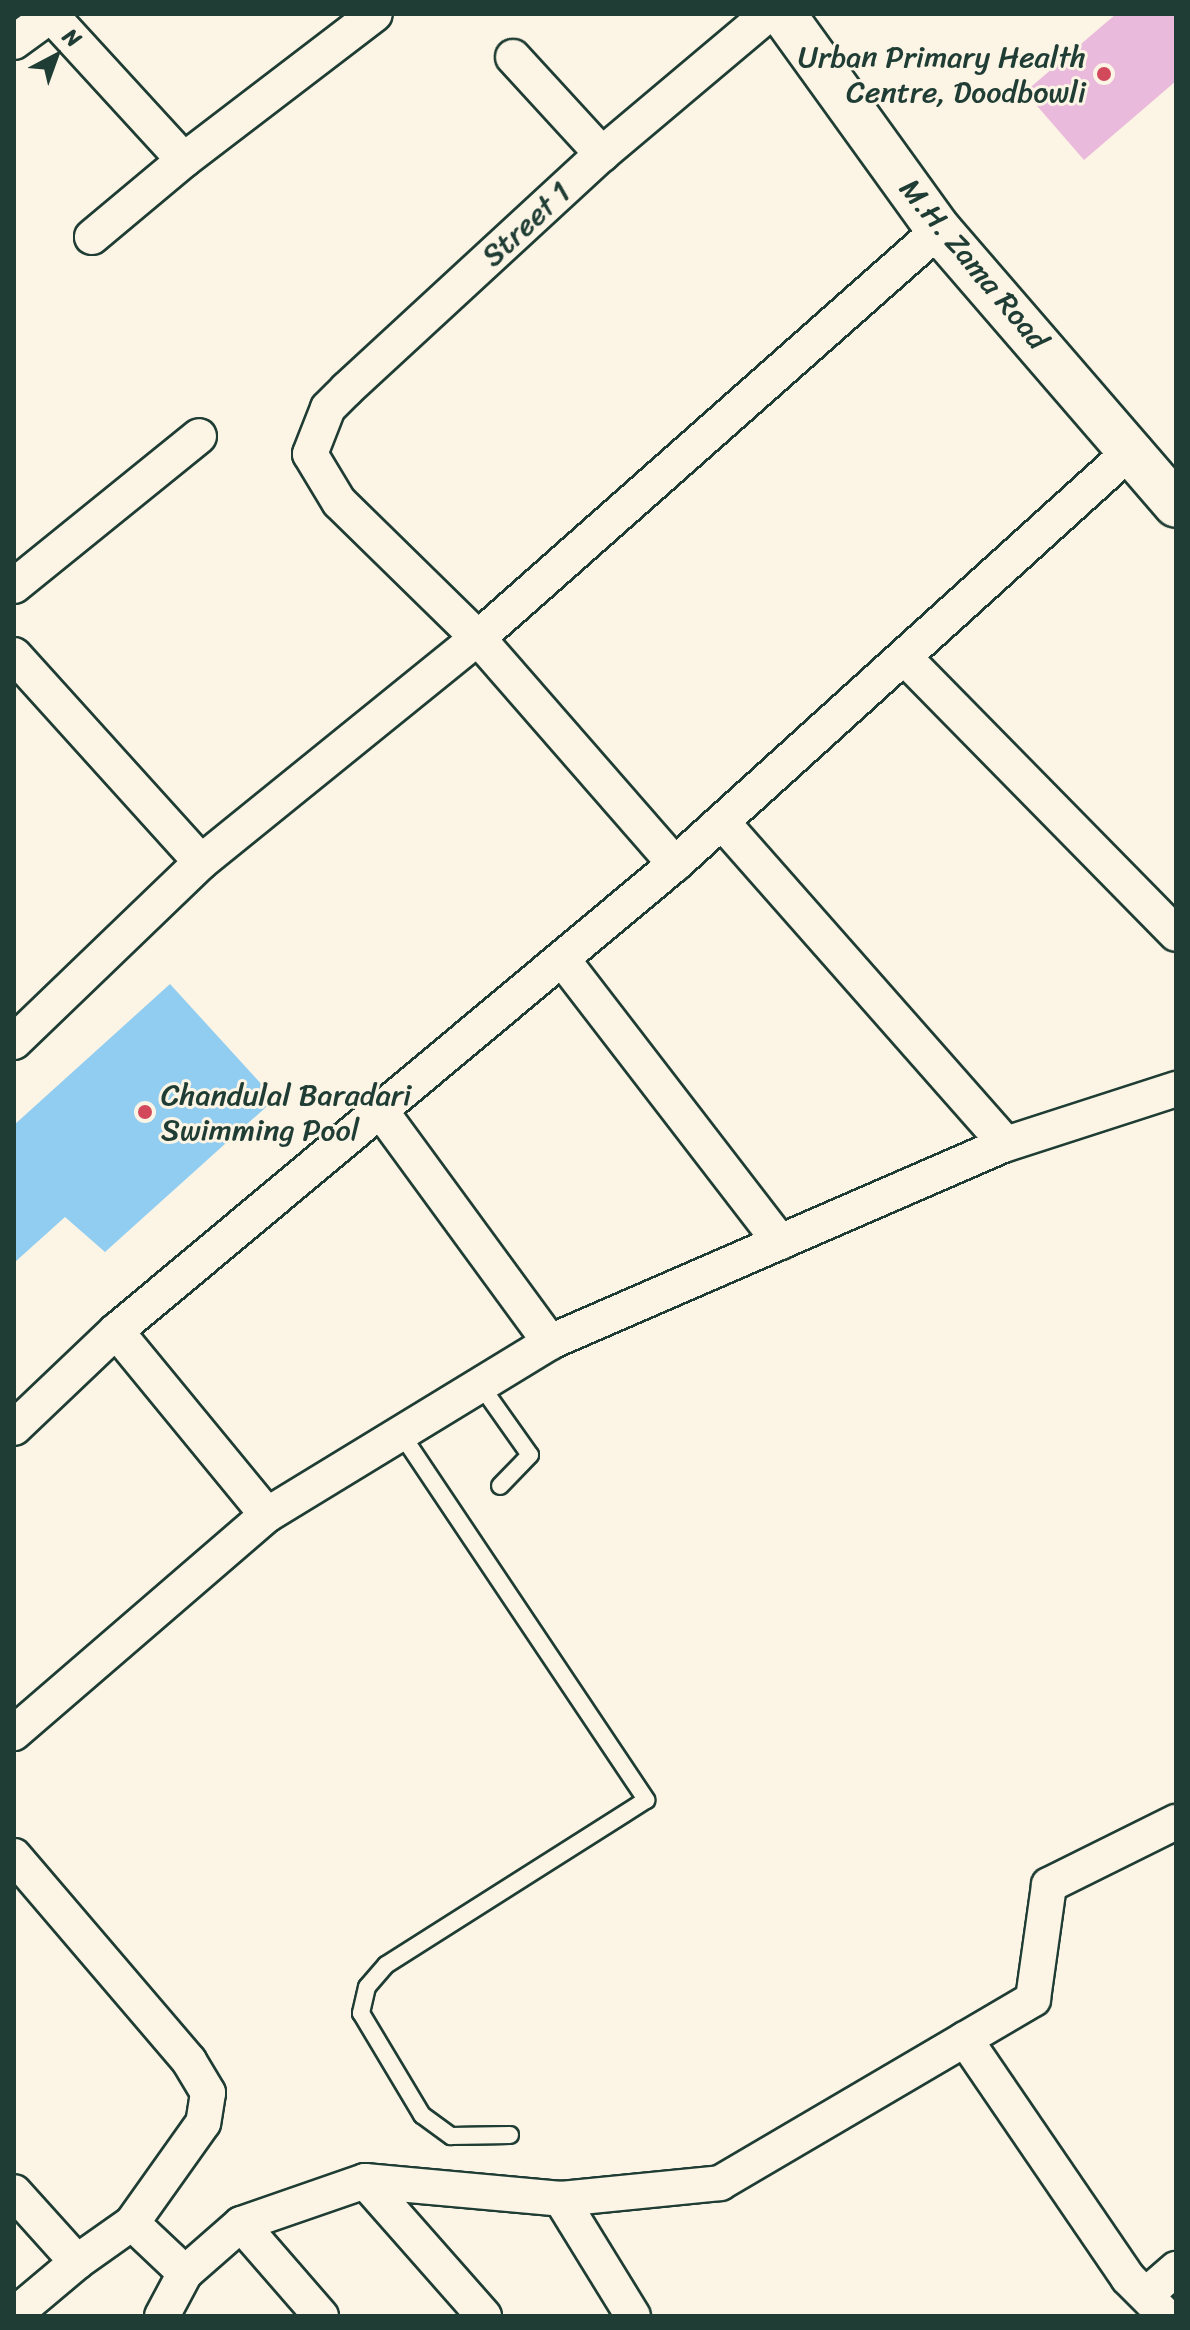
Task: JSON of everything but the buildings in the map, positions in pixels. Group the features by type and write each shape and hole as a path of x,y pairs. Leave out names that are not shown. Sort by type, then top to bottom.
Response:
{"main road":[{"name":"M.H. Zama Road","path":"783,14 939,230 1134,448 1176,505"}],"street":[{"path":"92,237 184,160 375,14"},
{"name":"Street 1","path":"478,638 339,502 310,454 328,408 602,154 768,14"},
{"path":"14,42 50,15 184,160"},
{"path":"513,57 602,154"},
{"path":"14,1042 201,862 478,638 939,230"},
{"path":"14,586 199,436"},
{"path":"14,1428 116,1331 383,1114 675,864 1134,448"},
{"path":"478,638 675,864"},
{"path":"14,655 201,862"},
{"path":"904,657 1176,934"},
{"path":"722,822 1006,1144"},
{"path":"563,960 780,1242"},
{"path":"14,1733 267,1515 399,1431 550,1342 1006,1144 1176,1089"},
{"path":"383,1114 550,1342"},
{"path":"116,1331 267,1515"},
{"path":"162,2316 185,2273 241,2224 365,2181 561,2199 720,2183 1033,1999 1049,1885 1176,1822"},
{"path":"14,1856 189,2061 208,2093 203,2123 132,2223 77,2262 14,2315"},
{"path":"965,2039 1156,2306 1176,2269"},
{"path":"365,2181 484,2316"},
{"path":"14,2192 77,2262"},
{"path":"561,2199 633,2316"},
{"path":"132,2223 185,2273"},
{"path":"241,2224 321,2316"}],"lane":[{"path":"479,1383 530,1455 500,1486"},
{"path":"399,1431 646,1800 386,1965 367,1987 361,2013 422,2115 451,2136 510,2135"}],"water":[{"name":"Chandulal Baradari Swimming Pool","path":"170,984 275,1099 105,1252 65,1217 15,1262 14,1125"}],"place":[{"name":"Urban Primary Health Centre, Doodbowli","path":"1104,74"},
{"name":"Chandulal Baradari Swimming Pool","path":"145,1112"}]}
